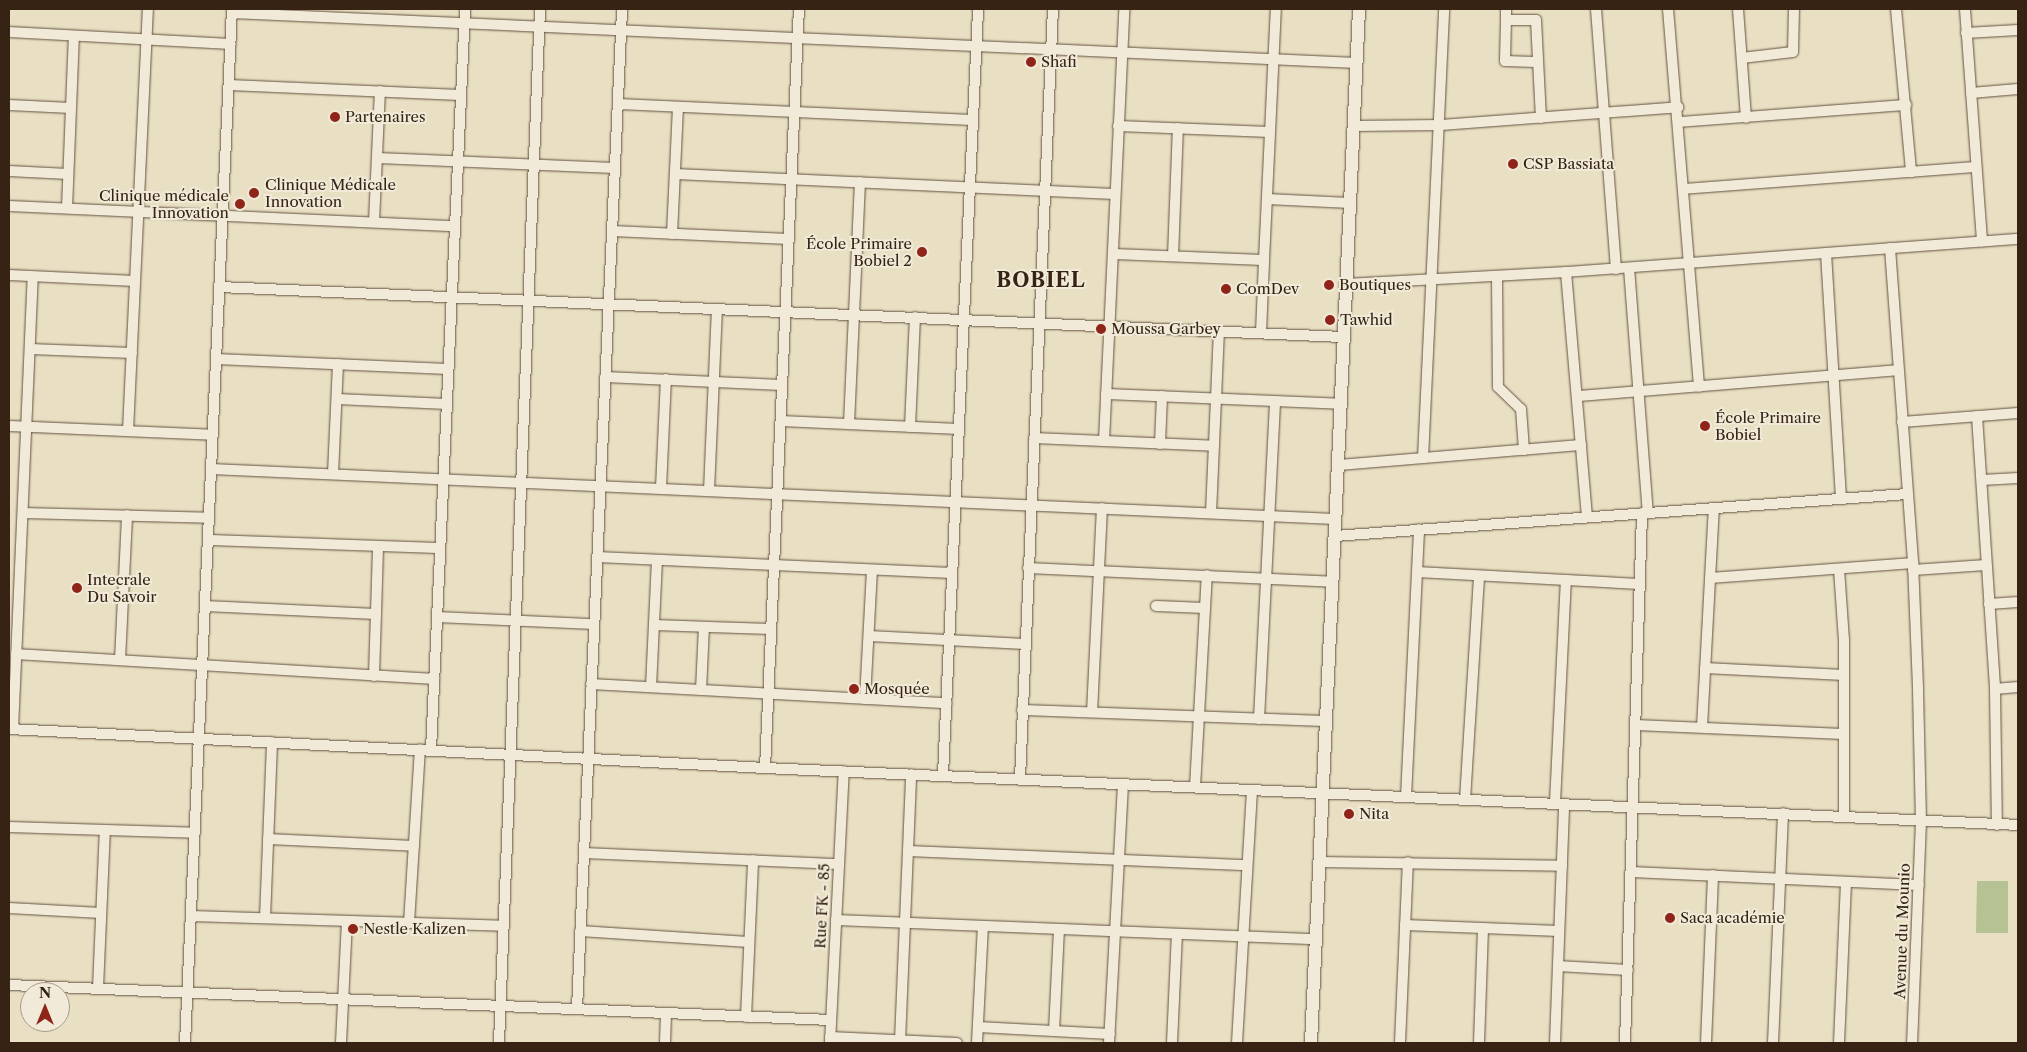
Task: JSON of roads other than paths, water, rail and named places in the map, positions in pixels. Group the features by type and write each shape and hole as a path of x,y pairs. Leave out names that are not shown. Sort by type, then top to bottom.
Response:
{"street":[{"path":"128,432 148,9"},
{"path":"431,750 465,9"},
{"path":"499,1043 540,9"},
{"path":"577,1010 622,9"},
{"path":"765,768 799,9"},
{"path":"943,775 978,9"},
{"path":"1020,779 1053,9"},
{"path":"1104,441 1124,9"},
{"path":"1261,333 1276,9"},
{"path":"1311,1043 1359,9"},
{"path":"1423,458 1441,125 1444,9"},
{"path":"1506,9 1505,60 1538,62"},
{"path":"1596,9 1606,114 1616,268"},
{"path":"1668,9 1678,108 1699,387"},
{"path":"1738,9 1746,118"},
{"path":"1742,58 1793,52 1794,9"},
{"path":"1896,9 1911,172"},
{"path":"1965,9 1982,242"},
{"path":"186,1043 232,11 1356,63"},
{"path":"1506,20 1536,20 1541,118"},
{"path":"1966,33 2018,30"},
{"path":"9,32 231,44"},
{"path":"66,208 74,36"},
{"path":"229,85 460,95"},
{"path":"1971,93 2018,89"},
{"path":"374,222 380,91"},
{"path":"618,104 972,120"},
{"path":"9,105 71,108"},
{"path":"1678,122 1906,105"},
{"path":"672,234 678,106"},
{"path":"1354,126 1441,125 1678,108"},
{"path":"1118,126 1270,132"},
{"path":"1173,256 1178,128"},
{"path":"377,158 615,168"},
{"path":"1683,189 1976,167"},
{"path":"9,171 68,174"},
{"path":"675,174 1115,194"},
{"path":"849,424 860,182"},
{"path":"1267,199 1350,203"},
{"path":"9,206 455,226"},
{"path":"612,231 789,239"},
{"path":"1346,284 1497,277 2018,239"},
{"name":"Avenue du Mounio","path":"1890,248 1913,567 1922,821 1912,1043"},
{"path":"1826,253 1841,499"},
{"path":"1113,254 1264,260"},
{"path":"1625,1043 1640,584 1645,513 1639,392 1629,268"},
{"path":"1566,272 1587,516"},
{"path":"9,276 135,281"},
{"path":"34,277 23,512 14,591 16,654 11,729 765,768 1323,794 1633,806 2018,826"},
{"path":"1497,277 1498,387 1522,409 1524,450"},
{"path":"220,286 1344,336"},
{"path":"708,491 717,309"},
{"path":"910,426 915,318"},
{"path":"1211,513 1219,331"},
{"path":"30,349 132,354"},
{"path":"216,359 448,369"},
{"path":"333,474 338,364"},
{"path":"1578,396 1898,370"},
{"path":"605,377 782,385"},
{"path":"661,488 666,380"},
{"path":"1106,394 1341,404"},
{"path":"1160,444 1162,396"},
{"path":"337,399 446,404"},
{"path":"1259,718 1268,578 1275,401"},
{"path":"1902,422 2018,413"},
{"path":"1977,416 1995,689 1997,825"},
{"path":"781,421 959,429"},
{"path":"9,426 213,435"},
{"path":"1034,438 1214,446"},
{"path":"1338,465 1581,445"},
{"path":"212,469 1336,519"},
{"path":"1982,480 2018,478"},
{"path":"1335,536 1907,494"},
{"path":"1092,712 1102,508"},
{"path":"1702,727 1714,508"},
{"path":"23,512 209,518"},
{"path":"120,660 127,515"},
{"path":"1406,797 1419,529"},
{"path":"208,540 440,548"},
{"path":"374,676 378,546"},
{"path":"597,557 774,567 952,573"},
{"path":"651,687 657,560"},
{"path":"1710,578 1839,569 1986,565"},
{"path":"1028,568 1333,582"},
{"path":"1839,569 1844,675 1844,816"},
{"path":"865,699 872,570"},
{"path":"1417,572 1640,584"},
{"path":"1195,787 1206,575"},
{"path":"1465,800 1479,576"},
{"path":"1555,1043 1562,866 1560,803 1566,580"},
{"path":"1989,604 2018,602"},
{"path":"205,606 376,614"},
{"path":"1156,606 1205,608"},
{"path":"437,617 516,619 594,624"},
{"path":"654,625 771,629"},
{"path":"701,690 704,627"},
{"path":"869,636 1025,644"},
{"path":"16,654 434,679"},
{"path":"1705,668 1844,675"},
{"path":"592,684 946,704"},
{"path":"1995,689 2018,687"},
{"path":"1022,710 1326,721"},
{"path":"1635,725 1844,734"},
{"path":"265,918 272,742"},
{"path":"409,923 420,749"},
{"name":"Rue FK - 85","path":"830,1040 844,771"},
{"path":"900,1041 911,774"},
{"path":"978,1027 1054,1031 1110,1039 1123,784"},
{"path":"1237,1043 1252,790"},
{"path":"1773,1043 1783,813"},
{"path":"9,827 195,833"},
{"path":"98,988 105,830"},
{"path":"268,839 414,846"},
{"path":"908,851 1248,865"},
{"path":"584,853 839,864"},
{"path":"746,1017 753,860"},
{"path":"1320,862 1562,866"},
{"path":"1400,1043 1408,862"},
{"path":"1631,872 1919,885"},
{"path":"1706,1043 1713,875"},
{"path":"1838,1043 1846,882"},
{"path":"9,908 101,913"},
{"path":"191,916 503,926"},
{"path":"836,920 1316,939"},
{"path":"341,1043 347,921"},
{"path":"1405,925 1559,931"},
{"path":"977,1043 983,926"},
{"path":"1479,1043 1483,928"},
{"path":"1054,1031 1059,929"},
{"path":"580,931 749,942"},
{"path":"1172,1043 1177,934"},
{"path":"1558,966 1628,970"},
{"path":"9,985 831,1020"},
{"path":"665,1043 666,1013"},
{"path":"830,1040 957,1043"}],"place":[{"name":"Shafi","path":"1031,62"},
{"name":"Partenaires","path":"335,117"},
{"name":"CSP Bassiata","path":"1513,164"},
{"name":"Clinique Médicale Innovation","path":"254,193"},
{"name":"Clinique médicale Innovation","path":"240,204"},
{"name":"École Primaire Bobiel 2","path":"922,252"},
{"name":"Boutiques","path":"1329,285"},
{"name":"ComDev","path":"1226,289"},
{"name":"Tawhid","path":"1330,320"},
{"name":"Moussa Garbey","path":"1101,329"},
{"name":"École Primaire Bobiel","path":"1705,426"},
{"name":"Intecrale Du Savoir","path":"77,588"},
{"name":"Mosquée","path":"854,689"},
{"name":"Nita","path":"1349,814"},
{"name":"Saca académie","path":"1670,918"},
{"name":"Nestle Kalizen","path":"353,929"}],"district":[{"name":"BOBIEL","path":"1041,280"}]}
